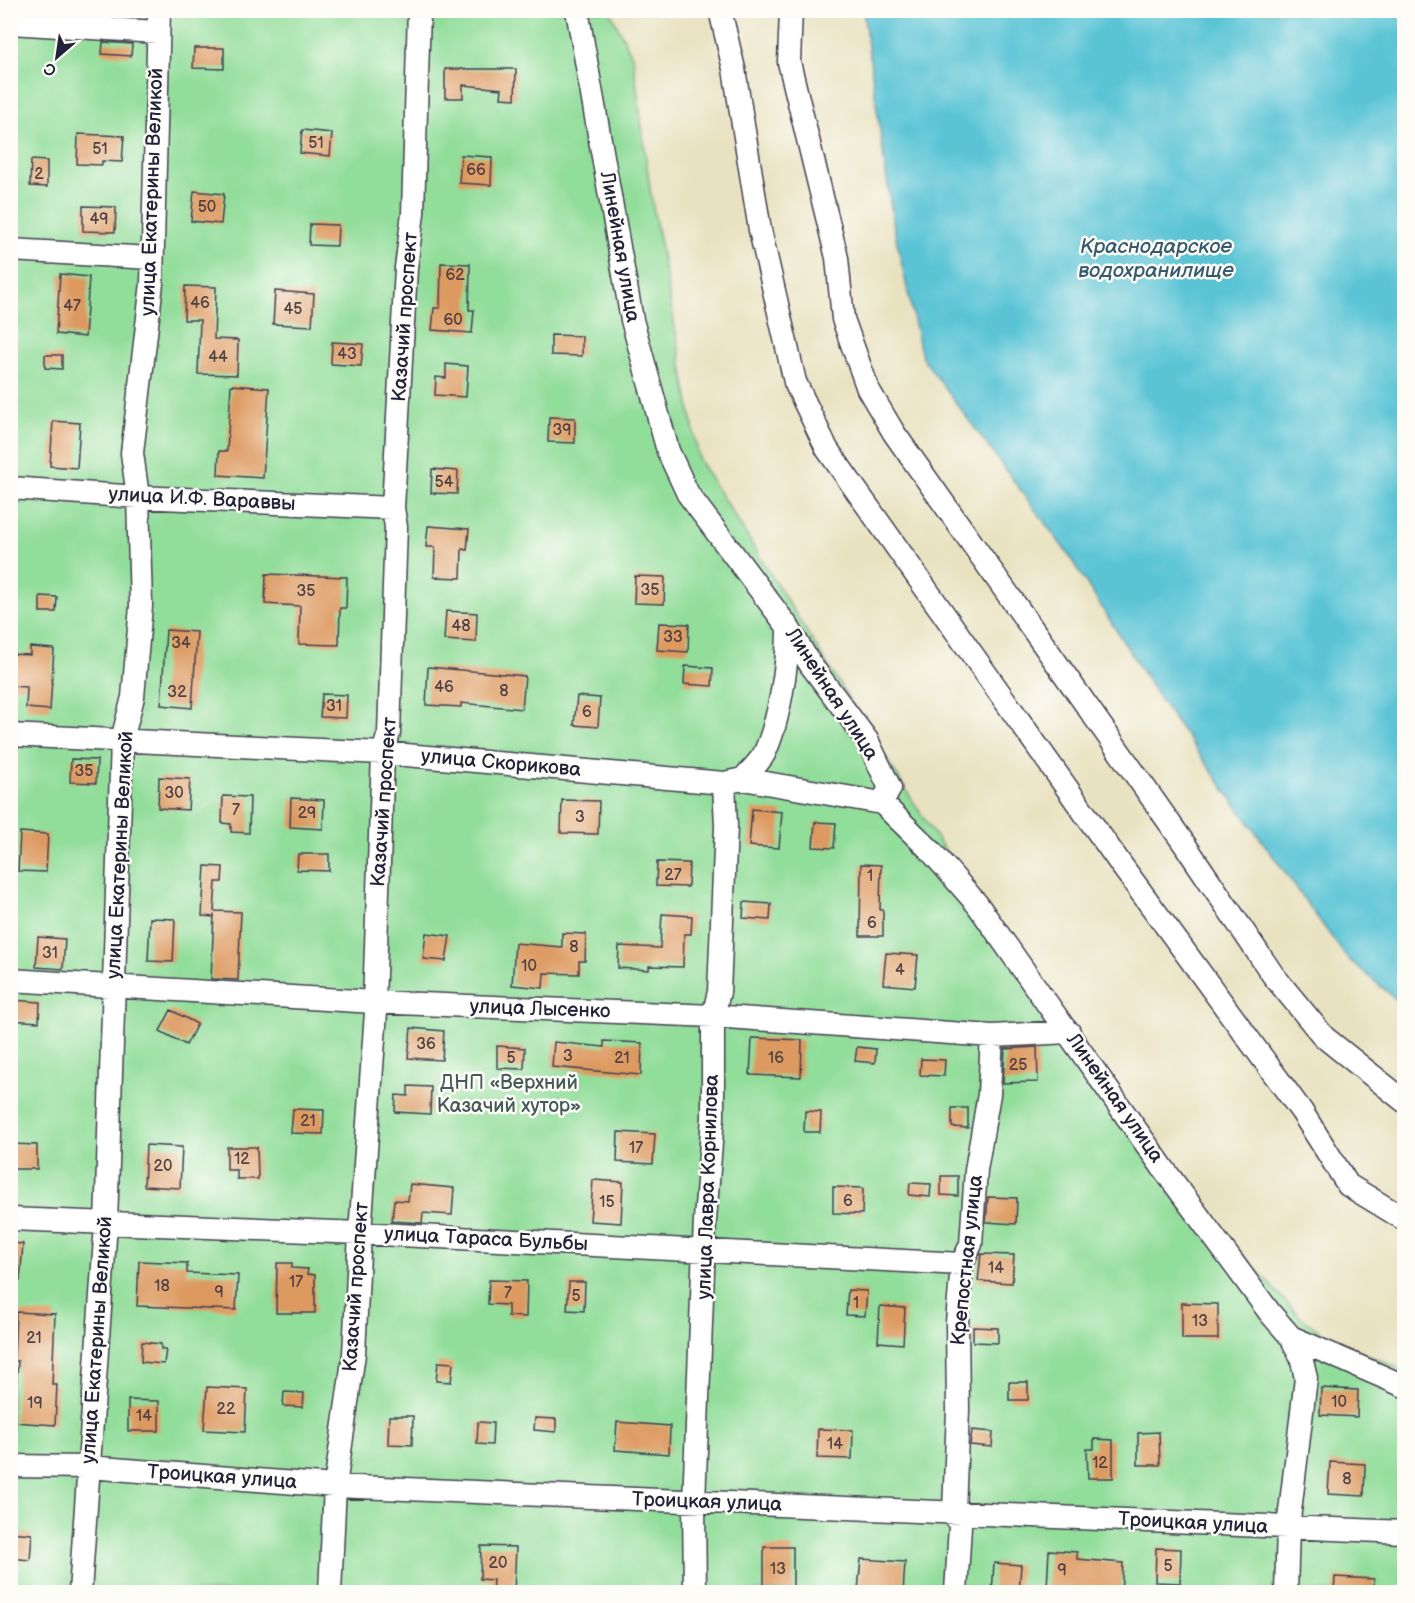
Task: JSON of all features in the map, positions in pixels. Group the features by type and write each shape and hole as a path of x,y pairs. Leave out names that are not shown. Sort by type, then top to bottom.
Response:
{"street":[{"name":"Казачий проспект","path":"330,1593 335,1486 354,1354 376,1012 374,1002 383,753 389,733 396,527 393,508 406,268 413,213 419,10"},
{"name":"Линейная улица","path":"577,10 632,320 668,451 688,494 788,627 810,664 867,740 890,788 882,803 930,850 977,904 1163,1168 1270,1313 1291,1337 1404,1386"},
{"path":"720,10 734,69 760,230 795,382 827,449 1122,866 1302,1112 1348,1185 1404,1219"},
{"path":"791,10 789,62 837,258 843,319 868,389 894,433 1176,832 1273,975 1324,1037 1404,1101"},
{"path":"10,23 158,21"},
{"name":"улица Екатерины Великой","path":"80,1593 106,1224 122,740 132,697 141,606 138,497 132,453 152,283 158,21"},
{"path":"10,250 151,258"},
{"name":"улица И.Ф. Вараввы","path":"10,488 138,497 393,508"},
{"path":"734,781 764,755 788,659 788,627"},
{"name":"улица Скорикова","path":"10,735 383,753 734,781 882,803"},
{"name":"улица Лавра Корнилова","path":"695,1593 694,1502 713,1117 713,1016 719,992 726,826 734,781"},
{"name":"улица Лысенко","path":"10,980 374,1002 713,1016 993,1036 1069,1032"},
{"name":"Крепостная улица","path":"956,1593 960,1526 954,1511 957,1322 962,1264 971,1244 976,1170 989,1094 993,1036"},
{"name":"улица Тараса Бульбы","path":"10,1219 360,1233 962,1264"},
{"path":"1286,1593 1288,1528 1306,1378 1301,1357 1291,1337"},
{"name":"Троицкая улица","path":"10,1466 88,1467 335,1486 1404,1532"}],"green space":[{"name":"ДНП «Верхний Казачий хутор»","path":"11,11 610,11 633,58 650,190 699,460 933,833 1163,1168 1299,1316 1335,1342 1404,1370 1404,1592 11,1592"}],"water":[{"name":"Краснодарское водохранилище","path":"863,11 1404,11 1404,1006 1346,957 1161,701 1068,554 922,357 894,228"}],"building":[{"path":"103,42 132,44 131,56 102,54"},
{"path":"194,48 224,48 224,69 193,68"},
{"path":"445,69 516,69 515,99 501,98 502,89 463,85 463,98 445,98"},
{"path":"302,130 332,133 330,156 300,153"},
{"path":"78,134 124,136 122,162 102,161 102,165 77,164"},
{"path":"461,155 492,157 491,185 459,183"},
{"path":"31,160 47,161 47,187 30,186"},
{"path":"194,191 224,194 221,224 191,221"},
{"path":"83,206 116,207 115,232 83,231"},
{"path":"310,224 338,225 337,246 309,245"},
{"path":"441,263 470,264 469,310 474,310 472,333 432,330 434,308 440,308"},
{"path":"60,274 89,277 85,337 56,334"},
{"path":"185,286 216,287 214,339 238,340 237,375 198,374 200,320 184,320"},
{"path":"275,291 314,294 312,326 273,324"},
{"path":"551,335 582,336 582,356 551,355"},
{"path":"332,342 363,344 361,366 331,364"},
{"path":"45,355 62,355 62,369 45,368"},
{"path":"446,364 468,366 466,397 435,395 436,377 446,378"},
{"path":"231,385 269,388 263,478 218,475 219,451 227,451"},
{"path":"549,417 575,418 575,443 548,442"},
{"path":"53,421 80,423 77,468 50,466"},
{"path":"432,469 458,471 457,494 431,493"},
{"path":"428,526 469,529 467,550 462,549 461,578 434,577 435,547 426,547"},
{"path":"266,574 347,577 346,608 340,608 339,645 299,644 300,606 265,604"},
{"path":"635,576 665,577 664,604 634,603"},
{"path":"40,596 57,597 56,612 40,612"},
{"path":"446,611 477,613 476,642 444,640"},
{"path":"659,623 689,624 688,652 657,650"},
{"path":"166,630 197,632 192,708 161,705"},
{"path":"30,647 54,649 50,710 26,708 27,687 10,686 10,654 30,655"},
{"path":"685,666 713,668 712,686 684,684"},
{"path":"428,667 525,676 522,709 461,703 461,707 426,705"},
{"path":"322,694 347,695 346,718 320,717"},
{"path":"577,696 600,698 598,727 574,725"},
{"path":"71,759 97,760 96,783 70,782"},
{"path":"159,777 190,779 188,810 158,808"},
{"path":"223,796 250,797 249,833 231,832 231,824 222,823"},
{"path":"291,798 324,800 323,829 290,827"},
{"path":"562,800 599,801 598,834 561,833"},
{"path":"752,809 782,812 779,848 749,846"},
{"path":"815,822 836,823 834,848 813,847"},
{"path":"20,832 48,834 46,872 18,871"},
{"path":"298,854 329,854 329,871 297,870"},
{"path":"657,862 689,863 688,887 656,886"},
{"path":"861,864 881,865 880,910 883,910 883,936 860,936"},
{"path":"205,866 223,867 222,882 216,882 214,911 241,912 238,980 211,979 214,917 202,916"},
{"path":"744,902 771,904 770,920 743,918"},
{"path":"662,914 692,916 691,934 684,934 683,967 649,966 649,970 618,968 619,946 660,948"},
{"path":"150,918 175,919 173,962 148,961"},
{"path":"426,933 450,936 446,961 423,959"},
{"path":"562,933 586,934 585,961 579,961 579,974 544,973 543,988 512,985 515,943 562,947"},
{"path":"38,937 65,939 63,969 36,967"},
{"path":"886,953 918,955 915,987 883,984"},
{"path":"12,1000 40,1002 39,1022 10,1020"},
{"path":"171,1010 197,1024 186,1045 160,1031"},
{"path":"411,1028 444,1031 442,1060 408,1058"},
{"path":"752,1038 802,1040 801,1077 750,1075"},
{"path":"604,1041 642,1043 641,1075 552,1067 554,1042 604,1047"},
{"path":"497,1046 525,1048 524,1069 497,1068"},
{"path":"857,1047 876,1049 875,1063 855,1061"},
{"path":"1037,1047 1038,1082 1003,1083 1005,1049"},
{"path":"921,1059 945,1060 944,1076 920,1075"},
{"path":"408,1086 431,1087 430,1114 395,1112 396,1095 408,1096"},
{"path":"952,1108 968,1108 968,1128 952,1127"},
{"path":"293,1109 324,1110 323,1134 291,1133"},
{"path":"805,1111 821,1112 820,1132 804,1132"},
{"path":"618,1132 655,1134 653,1164 617,1162"},
{"path":"10,1144 37,1145 37,1169 10,1169"},
{"path":"146,1145 182,1147 180,1188 144,1186"},
{"path":"227,1147 257,1147 258,1179 237,1179 237,1170 227,1170"},
{"path":"941,1176 958,1176 958,1196 941,1195"},
{"path":"593,1180 623,1182 621,1223 590,1221"},
{"path":"910,1183 931,1184 930,1197 909,1195"},
{"path":"410,1184 454,1188 452,1215 423,1213 422,1223 392,1221 394,1200 408,1201"},
{"path":"833,1187 863,1188 862,1214 833,1213"},
{"path":"988,1197 1017,1198 1016,1224 986,1222"},
{"path":"10,1243 23,1244 20,1281 10,1280"},
{"path":"981,1254 1014,1255 1012,1283 978,1281"},
{"path":"139,1261 187,1263 187,1273 238,1275 236,1310 137,1306"},
{"path":"277,1263 292,1263 292,1268 308,1269 307,1274 315,1275 315,1313 276,1313"},
{"path":"489,1280 527,1281 526,1317 508,1316 508,1305 488,1304"},
{"path":"569,1282 585,1282 584,1311 567,1310"},
{"path":"848,1290 867,1291 865,1316 846,1315"},
{"path":"1182,1303 1218,1304 1218,1339 1182,1339"},
{"path":"880,1306 905,1308 903,1344 878,1342"},
{"path":"16,1312 55,1314 52,1385 57,1385 55,1425 14,1422 18,1361 14,1361"},
{"path":"973,1327 998,1328 998,1343 973,1342"},
{"path":"142,1342 161,1344 161,1349 166,1349 164,1364 141,1362"},
{"path":"438,1362 453,1363 451,1382 436,1381"},
{"path":"1009,1382 1028,1382 1028,1400 1009,1400"},
{"path":"207,1387 247,1389 245,1432 204,1430"},
{"path":"1321,1388 1358,1390 1357,1417 1320,1415"},
{"path":"284,1392 304,1393 303,1407 283,1406"},
{"path":"128,1400 159,1401 159,1431 128,1431"},
{"path":"389,1416 413,1416 412,1445 388,1444"},
{"path":"535,1418 556,1419 556,1432 534,1430"},
{"path":"478,1422 493,1423 492,1445 477,1444"},
{"path":"617,1422 670,1426 669,1454 615,1450"},
{"path":"818,1429 853,1430 852,1459 817,1458"},
{"path":"972,1430 993,1432 992,1447 970,1445"},
{"path":"1159,1432 1160,1465 1138,1465 1138,1433"},
{"path":"1094,1439 1113,1440 1113,1478 1088,1478 1087,1449 1094,1449"},
{"path":"1330,1462 1365,1464 1364,1496 1328,1494"},
{"path":"10,1532 32,1534 30,1560 10,1558"},
{"path":"481,1546 516,1547 514,1593 492,1593 493,1580 480,1579"},
{"path":"764,1547 793,1547 793,1591 764,1591"},
{"path":"1156,1548 1181,1549 1180,1583 1155,1582"},
{"path":"1049,1550 1077,1552 1077,1559 1123,1563 1121,1593 1047,1588"},
{"path":"861,1559 905,1562 903,1593 858,1590"},
{"path":"994,1563 1021,1565 1019,1593 992,1593"},
{"path":"1335,1577 1374,1579 1374,1593 1334,1593"}]}
